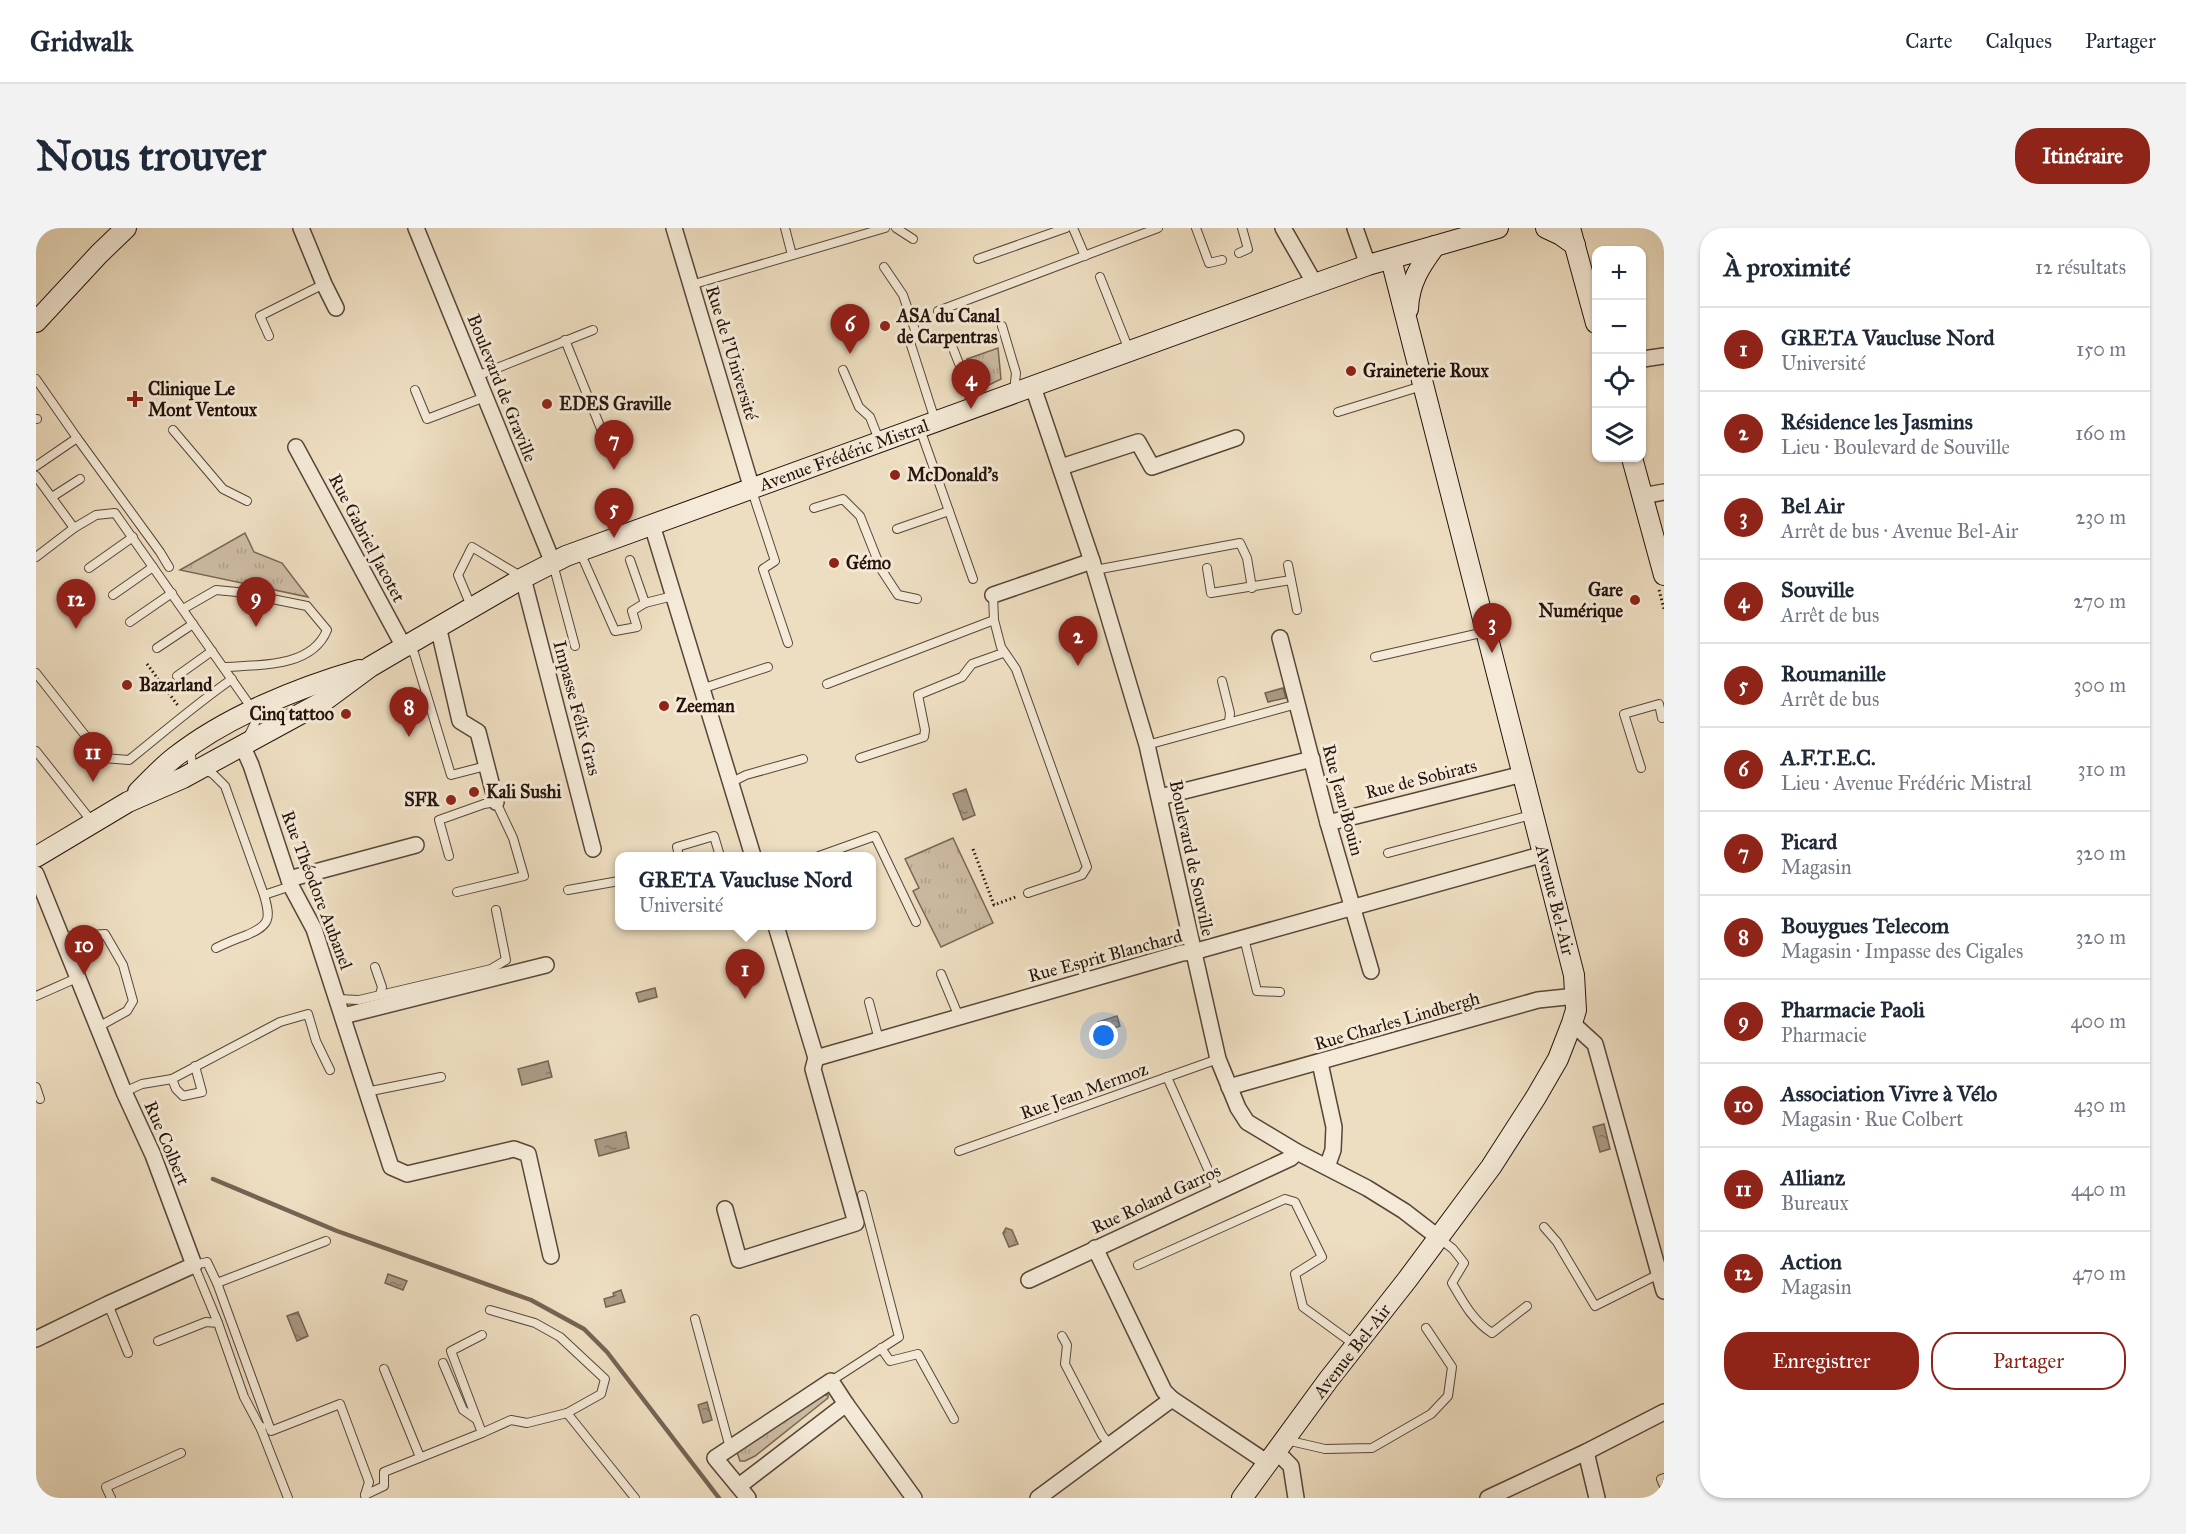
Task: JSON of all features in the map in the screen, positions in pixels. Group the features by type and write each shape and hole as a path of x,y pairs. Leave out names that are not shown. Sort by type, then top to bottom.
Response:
{"main road":[{"path":"39,314 126,228"},
{"path":"1391,259 1498,228"},
{"path":"1546,228 1572,237 1592,309"},
{"path":"1407,320 1408,295 1413,279 1435,246"},
{"name":"Avenue Frédéric Mistral","path":"36,857 128,802 183,778 324,701 370,667 438,626 523,578 580,551 976,407 1022,382 1129,350 1368,265 1391,259"},
{"name":"Avenue Bel-Air","path":"1242,1498 1491,1167 1558,1059 1576,1010 1574,975 1391,259"},
{"path":"1633,462 1664,575"},
{"name":"Avenue Frédéric Mistral","path":"128,802 173,758 194,742 288,694 370,667"}],"street":[{"path":"301,228 336,308"},
{"name":"Boulevard de Graville","path":"416,228 553,563"},
{"name":"Rue de l'Université","path":"674,228 752,489"},
{"path":"1283,228 1315,284"},
{"path":"1354,228 1368,265"},
{"path":"1646,359 1664,356"},
{"name":"Boulevard de Souville","path":"1022,382 1061,467 1147,745 1218,1059 1229,1087 1247,1122 1297,1152 1367,1188 1395,1205 1439,1238"},
{"path":"1061,467 1138,442 1152,467 1236,438"},
{"name":"Rue Gabriel Jacotet","path":"296,447 404,647"},
{"path":"1642,496 1664,492"},
{"path":"652,525 752,852"},
{"path":"993,595 1093,565"},
{"name":"Impasse Félix Gras","path":"523,578 593,849"},
{"path":"438,626 460,721 478,732 496,802"},
{"name":"Rue Jean Bouin","path":"1280,639 1328,823 1371,971"},
{"name":"Rue Théodore Aubanel","path":"242,745 251,765 290,882 314,929 391,1167 407,1174 514,1149 528,1154 551,1256"},
{"path":"1160,797 1312,759"},
{"name":"Rue de Sobirats","path":"1328,823 1523,774"},
{"path":"290,882 416,845"},
{"name":"Rue Esprit Blanchard","path":"816,1058 1182,953 1193,952 1544,854"},
{"name":"Rue Colbert","path":"36,874 124,1092 153,1155 194,1265"},
{"path":"725,1209 739,1260 856,1223 813,1069 816,1058 777,930"},
{"path":"343,1016 546,965"},
{"name":"Rue Charles Lindbergh","path":"1229,1087 1538,1000 1576,996"},
{"path":"1572,1023 1595,1044 1664,1291"},
{"path":"1320,1063 1334,1127 1333,1150 1326,1167"},
{"name":"Rue Roland Garros","path":"1029,1280 1292,1158 1297,1152"},
{"path":"1095,1248 1164,1391 1172,1399 1276,1451 1291,1466 1296,1498"},
{"path":"36,1339 194,1265"},
{"path":"846,1404 743,1492 715,1458 831,1381 914,1498"},
{"path":"1038,1498 1172,1399"},
{"path":"1488,1498 1664,1412"},
{"path":"1586,1452 1597,1498"}],"lane":[{"path":"785,228 792,255"},
{"path":"691,285 885,228"},
{"path":"896,228 913,239"},
{"path":"978,259 1066,228"},
{"path":"1073,228 1085,256"},
{"path":"939,311 1158,228"},
{"path":"1196,228 1209,263 1222,260"},
{"path":"1239,253 1248,249 1242,228"},
{"path":"884,267 903,295 916,333 910,342 927,424 949,511 973,579"},
{"path":"1100,277 1129,350"},
{"path":"269,336 260,316 324,284"},
{"path":"1002,326 1022,382"},
{"path":"477,376 593,330"},
{"path":"565,340 608,446"},
{"path":"952,346 976,407"},
{"path":"843,370 859,407 870,417 879,442"},
{"path":"36,379 169,567"},
{"path":"1338,412 1424,385"},
{"path":"415,390 427,419 484,397"},
{"path":"173,430 223,489 247,501"},
{"path":"36,466 77,438"},
{"path":"36,476 74,528"},
{"path":"52,497 80,479"},
{"path":"752,489 775,561 763,569 788,643"},
{"path":"814,508 843,499 860,516 881,569 898,595 917,599"},
{"path":"897,529 949,511"},
{"path":"36,557 74,528 96,515 116,513 253,710 255,723 253,731 242,745"},
{"path":"89,568 133,537"},
{"path":"1093,565 1240,543 1247,558 1252,588"},
{"path":"472,607 458,575 472,547 523,578"},
{"path":"580,551 615,631 637,627 632,611 645,603 673,596"},
{"path":"630,560 645,603"},
{"path":"553,563 574,646"},
{"path":"1288,565 1297,610"},
{"path":"113,596 153,567"},
{"path":"1207,568 1211,593 1291,580"},
{"path":"183,609 216,590 237,592 308,606 327,630 322,641 299,657 272,665 224,667"},
{"path":"130,622 172,592"},
{"path":"993,595 994,620 1004,653 1016,669 1087,867 1082,875 1028,893"},
{"path":"827,684 994,620"},
{"path":"157,648 194,624"},
{"path":"1375,657 1486,631"},
{"path":"404,647 414,653 451,775 486,766"},
{"path":"177,676 212,651"},
{"path":"860,758 924,737 925,730 918,695 962,677 972,664 1004,653"},
{"path":"701,689 768,667"},
{"path":"36,673 103,758 129,760 182,718 191,708 232,679"},
{"path":"1222,681 1230,712 1229,722"},
{"path":"1147,745 1297,704"},
{"path":"1641,768 1624,714 1659,704 1663,720"},
{"path":"194,742 192,763 213,774 225,786 268,910 267,921 263,928 216,948"},
{"path":"36,751 93,823"},
{"path":"730,783 746,775 792,764 803,759"},
{"path":"449,856 439,820 496,802 513,838 524,876 457,892"},
{"path":"1388,853 1534,814"},
{"path":"678,852 677,847 714,836 719,852"},
{"path":"830,852 875,836 916,922"},
{"path":"264,895 290,882"},
{"path":"568,890 615,882"},
{"path":"337,999 359,999 491,969 506,960 496,910"},
{"path":"62,937 105,934 123,965 134,1001 127,1011 98,1027"},
{"path":"1244,938 1257,991 1280,992"},
{"path":"375,967 382,987 380,994"},
{"path":"941,974 959,1017"},
{"path":"36,996 79,977"},
{"path":"869,1002 879,1040"},
{"path":"124,1092 142,1084 172,1078 280,1022 308,1014 316,1041 330,1070"},
{"name":"Rue Jean Mermoz","path":"959,1151 1218,1059"},
{"path":"172,1078 176,1089 183,1096 202,1092 195,1066"},
{"path":"366,1092 441,1077"},
{"path":"1167,1077 1218,1192"},
{"path":"36,1087 40,1099"},
{"path":"831,1381 899,1337 862,1195"},
{"path":"1138,1265 1285,1198 1294,1202 1322,1257 1294,1274 1303,1307 1356,1345"},
{"path":"1544,1227 1557,1242 1595,1306 1659,1274"},
{"path":"1439,1238 1453,1249 1464,1263 1452,1283 1466,1308 1483,1327 1492,1333 1527,1306"},
{"path":"217,1283 326,1240"},
{"path":"288,1498 261,1429 244,1397 218,1323 194,1265 207,1262 217,1283 271,1431 340,1404 369,1482 365,1496"},
{"path":"108,1304 128,1353"},
{"path":"365,1496 384,1485 384,1472 510,1420 527,1423 567,1413 601,1394 605,1379 560,1337 535,1323 490,1310"},
{"path":"695,1319 730,1448"},
{"path":"158,1341 206,1322 218,1323"},
{"path":"1276,1451 1372,1448 1431,1414 1448,1396 1452,1367 1426,1328"},
{"path":"482,1335 451,1351 482,1433"},
{"path":"1062,1336 1067,1344 1065,1364 1102,1435 1110,1445"},
{"path":"882,1348 890,1361 918,1354 954,1419"},
{"path":"443,1363 463,1410 477,1420"},
{"path":"384,1369 420,1457"},
{"path":"567,1413 635,1498"},
{"path":"261,1429 266,1420"},
{"path":"111,1498 106,1486 181,1454"},
{"path":"1664,1478 1661,1479 1664,1486"}],"path":[{"path":"973,849 994,905 1028,893"}],"green space":[{"path":"998,348 1001,379 985,387 976,382 967,359"},
{"path":"245,533 254,552 282,563 308,597 180,570"},
{"path":"953,838 993,923 941,947 913,891 919,888 905,859"},
{"path":"824,1395 828,1395 828,1398 755,1456 740,1461 737,1452 740,1446"}],"water":[{"path":"1283,688 1286,698 1268,702 1265,693"},
{"path":"966,789 975,815 963,820 953,794"},
{"path":"655,988 657,997 639,1002 636,993"},
{"path":"1117,1016 1120,1026 1101,1032 1098,1022"},
{"path":"548,1061 552,1077 522,1085 518,1069"},
{"path":"1604,1124 1610,1149 1600,1152 1593,1127"},
{"path":"626,1132 629,1148 599,1156 595,1140"},
{"path":"1006,1228 1012,1230 1018,1244 1009,1247 1003,1233"},
{"path":"388,1274 407,1281 403,1290 385,1283"},
{"path":"621,1290 625,1302 606,1307 604,1299 614,1296 613,1293"},
{"path":"298,1312 308,1336 297,1341 287,1316"},
{"path":"707,1402 712,1420 703,1423 698,1405"}],"waterway":[{"path":"213,1179 337,1231 531,1300 584,1329 607,1352 719,1498"}],"place":[{"name":"ASA du Canal de Carpentras","path":"885,326"},
{"name":"A.F.T.E.C.","path":"850,354"},
{"name":"Graineterie Roux","path":"1351,371"},
{"name":"Clinique Le Mont Ventoux","path":"135,399"},
{"name":"EDES Graville","path":"547,404"},
{"name":"Souville","path":"971,409"},
{"name":"Picard","path":"614,470"},
{"name":"McDonald's","path":"895,475"},
{"name":"Roumanille","path":"614,538"},
{"name":"Gémo","path":"834,563"},
{"name":"Gare Numérique","path":"1635,600"},
{"name":"Pharmacie Paoli","path":"256,627"},
{"name":"Action","path":"76,629"},
{"name":"Bel Air","path":"1492,653"},
{"name":"Résidence les Jasmins","path":"1078,666"},
{"name":"Bazarland","path":"127,685"},
{"name":"Zeeman","path":"664,706"},
{"name":"Cinq tattoo","path":"346,714"},
{"name":"Bouygues Telecom","path":"409,737"},
{"name":"Allianz","path":"93,782"},
{"name":"Kali Sushi","path":"474,792"},
{"name":"SFR","path":"451,800"},
{"name":"Association Vivre à Vélo","path":"84,975"},
{"name":"GRETA Vaucluse Nord","path":"745,999"}]}
